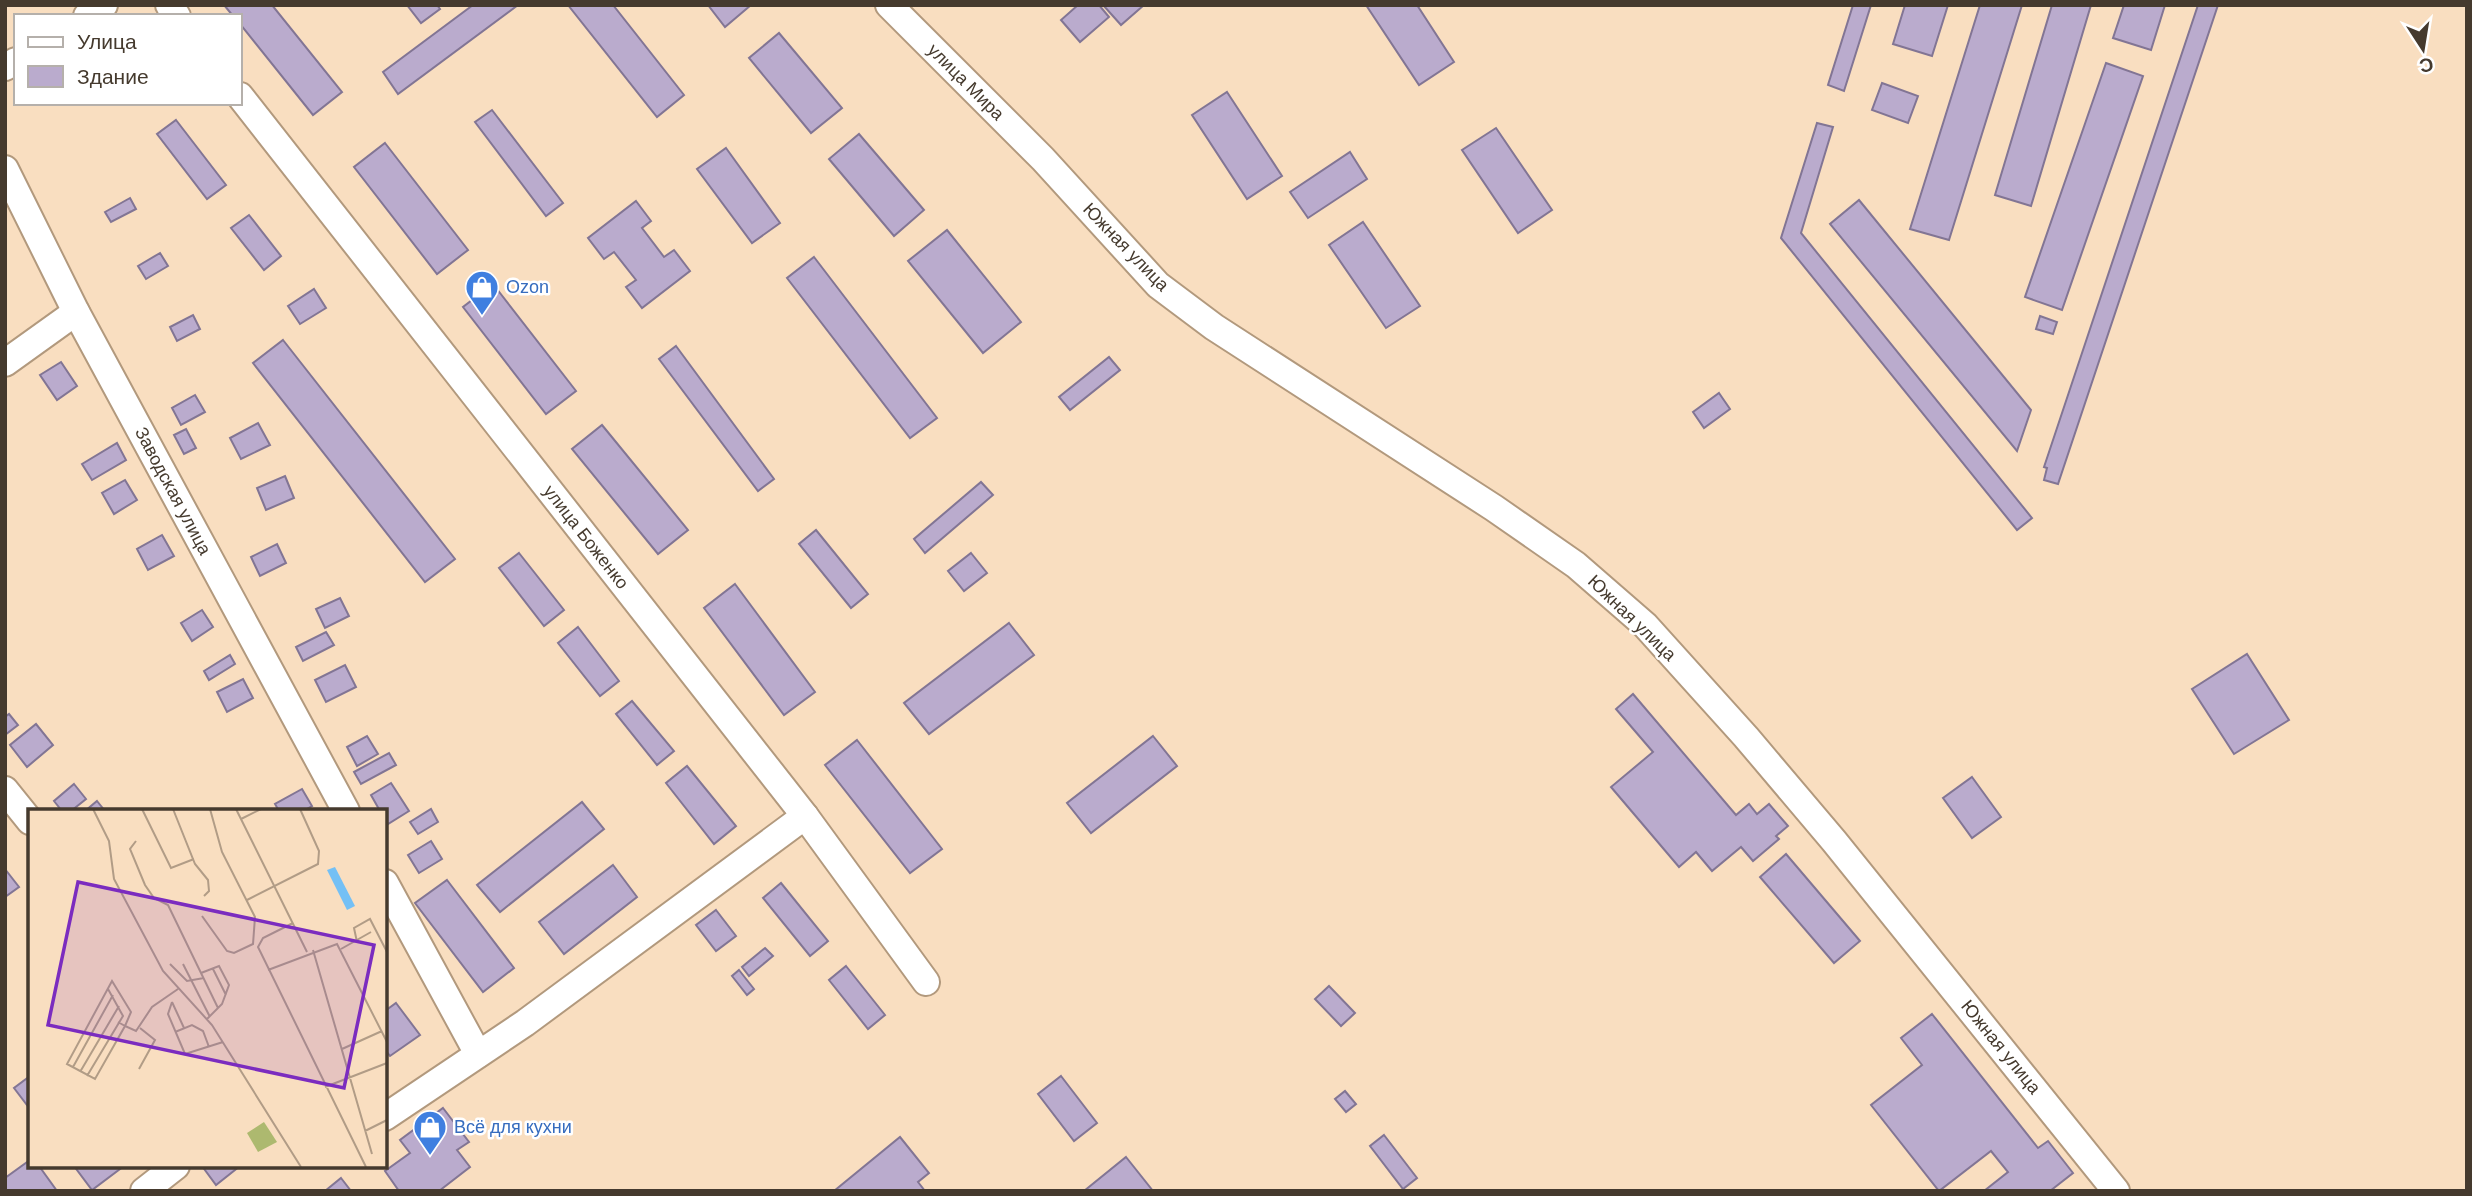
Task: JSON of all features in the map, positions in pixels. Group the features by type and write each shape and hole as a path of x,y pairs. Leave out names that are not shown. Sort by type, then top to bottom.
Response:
{"street":[{"name":"улица Мира","path":"889,5 1043,159"},
{"name":"улица Боженко","path":"242,99 805,816 926,982"},
{"name":"Южная улица","path":"1043,159 1158,285 1214,327 1494,508 1576,565 1644,625 1746,737 1834,841 2116,1191"},
{"name":"Заводская улица","path":"5,169 76,312 345,809"},
{"path":"5,363 76,312"},
{"path":"5,790 28,819"},
{"path":"387,1116 525,1023 805,816"},
{"path":"387,887 478,1055"},
{"path":"144,1191 173,1168"}],"building":[{"path":"224,5 272,5 342,92 313,115 242,26 242,14 231,14"},
{"path":"407,5 437,5 440,9 421,23"},
{"path":"473,5 518,5 398,94 383,72"},
{"path":"568,5 613,5 684,95 657,117"},
{"path":"708,5 751,5 725,27"},
{"path":"1078,5 1099,5 1109,17 1080,42 1061,20"},
{"path":"1103,5 1144,5 1121,25"},
{"path":"1366,5 1417,5 1454,62 1419,85"},
{"path":"1853,5 1871,5 1844,91 1828,85"},
{"path":"1905,5 1948,5 1932,56 1893,44"},
{"path":"1980,5 2022,5 1949,240 1910,229"},
{"path":"2052,5 2091,5 2031,206 1995,195"},
{"path":"2124,5 2165,5 2151,50 2113,38"},
{"path":"2198,5 2218,5 2058,484 2044,480 2047,468 2044,467"},
{"path":"779,33 842,108 811,133 749,58"},
{"path":"2106,63 2143,76 2062,310 2025,297"},
{"path":"1882,83 1918,96 1908,123 1872,110"},
{"path":"1227,92 1282,176 1247,199 1192,115"},
{"path":"492,110 563,203 546,216 475,122"},
{"path":"176,120 226,185 207,199 157,134"},
{"path":"1817,123 1833,127 1801,233 2032,518 2017,530 1781,238"},
{"path":"1496,128 1552,210 1518,233 1462,150"},
{"path":"859,134 924,210 894,236 829,159"},
{"path":"385,143 468,250 437,274 354,167"},
{"path":"726,148 780,223 752,243 697,169"},
{"path":"1350,152 1367,179 1308,218 1290,192"},
{"path":"130,198 136,209 111,222 105,212"},
{"path":"1859,200 2031,410 2017,451 1830,224"},
{"path":"636,201 651,221 642,228 664,257 674,250 690,271 642,308 626,287 636,280 614,252 604,259 588,238"},
{"path":"249,215 281,256 264,270 231,228"},
{"path":"1363,222 1420,306 1386,328 1329,245"},
{"path":"947,230 1021,322 983,353 908,261"},
{"path":"160,253 168,266 146,279 138,266"},
{"path":"814,257 937,418 910,438 787,278"},
{"path":"493,284 576,391 546,414 463,307"},
{"path":"314,289 326,308 300,324 288,306"},
{"path":"193,315 200,329 177,341 170,327"},
{"path":"2040,316 2057,322 2053,334 2036,329"},
{"path":"283,340 455,559 425,582 253,363"},
{"path":"676,346 774,479 758,491 659,359"},
{"path":"1109,357 1120,370 1070,410 1059,397"},
{"path":"61,362 77,386 57,400 40,375"},
{"path":"1719,393 1730,409 1704,428 1693,412"},
{"path":"195,395 205,412 181,425 172,408"},
{"path":"258,423 270,445 241,459 230,438"},
{"path":"602,425 688,530 658,554 572,449"},
{"path":"186,429 196,448 184,454 174,435"},
{"path":"117,443 126,460 92,480 82,464"},
{"path":"285,476 294,498 266,510 257,488"},
{"path":"125,480 137,500 114,514 102,493"},
{"path":"981,482 993,495 925,553 914,539"},
{"path":"816,530 868,594 851,608 799,544"},
{"path":"162,535 174,556 148,570 137,549"},
{"path":"277,544 286,563 260,576 251,557"},
{"path":"519,553 564,610 544,626 499,568"},
{"path":"971,553 987,573 964,591 948,571"},
{"path":"735,584 815,692 784,715 704,608"},
{"path":"340,598 349,616 325,628 316,609"},
{"path":"202,610 213,627 192,641 181,623"},
{"path":"1009,623 1034,655 929,734 904,703"},
{"path":"578,627 619,681 600,696 558,643"},
{"path":"326,632 334,645 303,661 296,647"},
{"path":"2247,654 2289,720 2234,754 2192,689"},
{"path":"230,655 235,664 209,680 204,671"},
{"path":"345,665 356,687 326,702 315,680"},
{"path":"243,679 253,698 227,712 217,692"},
{"path":"1633,694 1736,815 1749,804 1757,814 1769,804 1788,826 1776,836 1779,839 1753,861 1741,847 1712,871 1696,852 1679,867 1611,787 1653,752 1616,709"},
{"path":"632,701 674,751 657,765 616,714"},
{"path":"9,714 18,725 5,735 5,717"},
{"path":"36,724 53,745 27,767 10,745"},
{"path":"367,736 378,754 357,766 347,747"},
{"path":"1153,736 1177,766 1091,833 1067,803"},
{"path":"857,740 942,849 910,873 825,765"},
{"path":"389,753 396,765 361,784 354,772"},
{"path":"687,766 736,826 714,844 666,783"},
{"path":"1972,777 2001,817 1972,838 1943,798"},
{"path":"391,783 409,811 388,824 387,809 379,809 371,795"},
{"path":"74,784 86,799 74,809 60,809 54,801"},
{"path":"302,789 312,806 307,809 278,809 275,804"},
{"path":"97,801 103,809 87,809"},
{"path":"582,802 604,829 500,912 477,885"},
{"path":"431,809 438,822 418,834 410,822"},
{"path":"431,841 442,859 419,873 408,855"},
{"path":"1786,854 1860,941 1834,963 1760,877"},
{"path":"613,865 637,897 564,954 539,922"},
{"path":"5,869 19,887 5,897"},
{"path":"447,880 514,968 483,992 415,903"},
{"path":"781,883 828,941 810,956 763,898"},
{"path":"716,910 736,936 716,951 696,925"},
{"path":"765,948 773,956 749,976 742,967"},
{"path":"846,966 885,1015 868,1029 829,980"},
{"path":"739,970 754,989 747,995 732,976"},
{"path":"1329,986 1355,1013 1341,1026 1315,999"},
{"path":"396,1003 420,1035 390,1056 387,1052 387,1010"},
{"path":"1932,1014 2038,1148 2048,1141 2073,1173 2050,1191 1984,1191 2008,1172 1991,1151 1939,1191 1871,1105 1922,1065 1901,1038"},
{"path":"1061,1076 1097,1123 1074,1141 1038,1094"},
{"path":"28,1078 28,1106 14,1088"},
{"path":"1345,1091 1356,1104 1346,1112 1335,1099"},
{"path":"443,1108 469,1142 457,1150 470,1167 439,1191 399,1191 385,1171 410,1153 400,1140"},
{"path":"1384,1135 1417,1178 1403,1189 1370,1146"},
{"path":"900,1137 929,1173 918,1182 925,1191 834,1191"},
{"path":"1126,1157 1153,1191 1084,1191"},
{"path":"28,1161 28,1168 40,1168 57,1191 5,1191 5,1178"},
{"path":"76,1168 121,1168 92,1190"},
{"path":"203,1168 237,1168 216,1185"},
{"path":"341,1178 351,1191 325,1191"}],"place":[{"name":"Ozon","path":"482,317"},
{"name":"Всё для кухни","path":"430,1157"}]}
